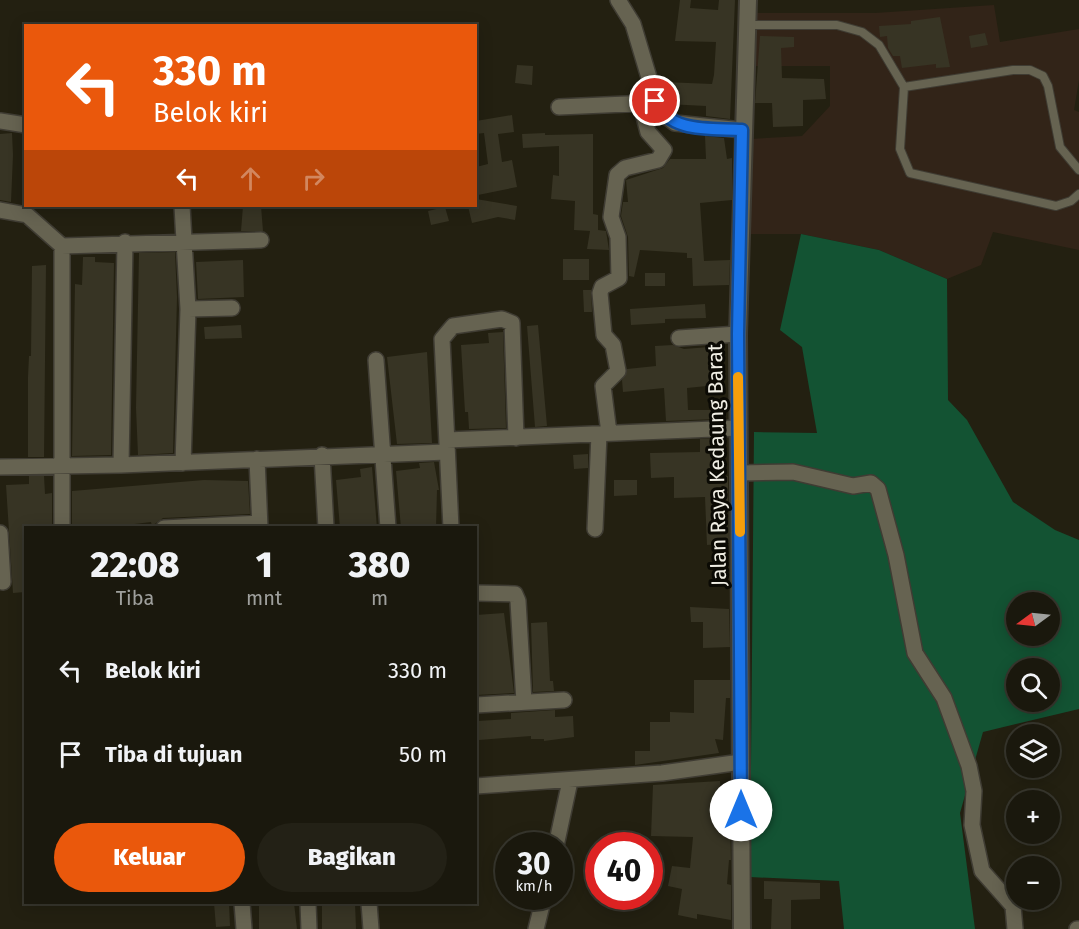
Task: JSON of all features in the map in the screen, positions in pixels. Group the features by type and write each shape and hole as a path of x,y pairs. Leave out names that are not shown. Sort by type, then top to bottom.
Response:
{"street":[{"path":"595,529 604,434 603,386 618,371 614,345 604,335 600,294 602,287 619,278 618,237 611,217 617,175 625,168 658,160 664,150 648,132 648,103 633,24 618,0"},
{"name":"Jalan Raya Kedaung Barat","path":"742,929 738,334 742,130 748,0"},
{"path":"559,107 648,103 675,123 742,130"},
{"path":"0,121 24,126"},
{"path":"182,207 188,309 183,463"},
{"path":"0,210 27,210 63,246 62,526"},
{"path":"63,246 125,242 261,240"},
{"path":"121,465 125,242"},
{"path":"188,309 232,308"},
{"path":"451,526 443,335 453,326 502,319 512,323 516,438"},
{"path":"679,338 738,334"},
{"path":"376,360 388,526"},
{"path":"0,467 183,463 384,453 516,438 738,428"},
{"path":"322,455 326,526"},
{"path":"257,459 259,526"},
{"path":"740,473 793,472 853,486 871,483 878,489 896,555 915,653 944,698 969,766 974,791 972,825 982,871 1012,906 1015,929"},
{"path":"0,533 3,582"},
{"path":"477,593 515,594 518,601 524,702"},
{"path":"477,705 564,700"},
{"path":"477,786 570,781 741,762"},
{"path":"559,832 570,781"},
{"path":"242,904 244,929"},
{"path":"308,904 309,929"},
{"path":"369,904 371,929"},
{"path":"536,929 541,910"}],"lane":[{"path":"746,25 837,25 862,32 879,45 904,87 900,149 910,173 1056,206 1071,201 1079,194"},
{"path":"904,87 1013,70 1030,70 1043,76 1048,86 1060,147 1079,170"}],"shaded area":[{"path":"994,5 1000,42 1079,29 1079,80 1074,110 1079,112 1079,250 993,232 981,265 947,279 879,250 801,234 748,234 750,139 802,136 830,106 830,66 756,66 753,13 875,13"}],"green space":[{"path":"801,234 879,250 947,279 948,400 967,420 1013,502 1055,530 1079,540 1079,709 1016,724 1006,724 1006,726 983,732 960,813 975,929 844,929 839,881 750,877 754,432 817,433 802,347 780,330"}],"building":[{"path":"680,0 691,0 690,8 718,10 719,0 735,0 730,119 706,116 706,106 667,104 664,82 712,84 714,75 716,42 675,41"},
{"path":"940,17 950,67 936,68 936,64 902,68 900,56 893,56 888,48 887,36 880,37 879,26 911,24 911,21"},
{"path":"985,33 988,45 971,48 969,36"},
{"path":"760,36 794,37 794,47 781,48 782,78 824,79 826,99 803,100 803,126 773,127 772,103 755,103"},
{"path":"517,65 533,66 532,85 515,83"},
{"path":"512,115 514,132 498,134 502,162 512,160 517,187 478,195 477,167 488,164 484,133 477,134 477,121"},
{"path":"12,133 11,202 0,200 0,134"},
{"path":"545,133 545,135 593,134 593,214 598,215 598,230 606,231 609,250 587,249 590,231 574,230 575,201 551,199 553,175 559,176 559,146 523,148 522,134"},
{"path":"705,136 724,138 727,159 732,158 732,200 700,203 704,261 730,260 729,285 693,286 692,258 687,258 687,253 640,250 634,277 629,276 628,237 621,216 623,202 628,202 626,180 663,168 670,159 706,159"},
{"path":"477,199 517,206 515,220 498,217 472,223 468,207 477,207"},
{"path":"243,207 261,207 263,231 241,231"},
{"path":"445,207 449,221 431,225 428,211"},
{"path":"175,252 177,297 173,453 138,455 136,408 139,253"},
{"path":"83,257 95,257 95,262 114,263 111,455 72,456 75,284 82,285"},
{"path":"563,259 589,259 589,280 563,280"},
{"path":"243,260 244,297 198,299 196,262"},
{"path":"46,265 44,457 28,457 32,266"},
{"path":"645,273 665,273 665,286 645,286"},
{"path":"583,290 591,290 592,312 584,312"},
{"path":"705,304 706,318 665,319 665,323 631,325 630,309"},
{"path":"241,325 242,338 205,339 204,327"},
{"path":"538,325 547,426 535,427 527,326"},
{"path":"503,332 506,428 469,429 468,412 465,412 461,345 489,343 488,333"},
{"path":"673,345 684,349 722,346 723,361 715,361 717,385 687,388 688,410 716,410 716,419 666,421 664,388 623,392 622,380 627,369 656,366 655,346"},
{"path":"427,352 432,443 397,444 387,357"},
{"path":"724,438 724,476 728,476 729,543 707,545 705,497 674,498 674,477 651,478 650,453 700,452 700,439"},
{"path":"588,454 588,468 574,469 573,455"},
{"path":"434,462 439,490 437,490 436,526 401,526 396,471 420,468 419,463"},
{"path":"372,467 377,526 340,526 336,480 361,477 360,469"},
{"path":"29,476 44,476 45,494 52,493 52,526 24,526 24,592 13,593 6,485 29,484"},
{"path":"204,480 248,481 250,514 163,518 152,526 151,522 118,526 72,526 72,491"},
{"path":"614,480 637,480 637,495 614,496"},
{"path":"690,607 729,609 730,647 703,648 703,622 691,622"},
{"path":"504,613 514,693 477,695 477,615"},
{"path":"547,622 550,681 553,681 554,691 533,692 531,623"},
{"path":"694,680 730,680 730,698 726,698 723,740 715,739 719,753 635,765 635,751 650,751 650,722 670,722 670,712 694,713"},
{"path":"555,710 555,717 573,716 574,737 544,741 544,739 531,739 531,736 479,740 478,721 511,719 511,713"},
{"path":"720,781 722,806 728,805 728,819 730,819 731,860 729,860 727,884 731,885 731,920 697,914 697,919 678,915 682,889 668,886 672,866 690,868 693,837 663,836 663,832 651,832 653,785"},
{"path":"764,881 820,883 820,899 791,900 791,929 771,929 772,899 764,899"},
{"path":"214,904 229,904 230,926 216,927"},
{"path":"259,904 294,904 297,929 259,929"},
{"path":"322,904 355,904 356,929 322,929"}],"slow traffic":[{"path":"738,377 740,532"}],"route":[{"path":"655,101 659,111 675,123 742,130 738,334 741,810"}]}
